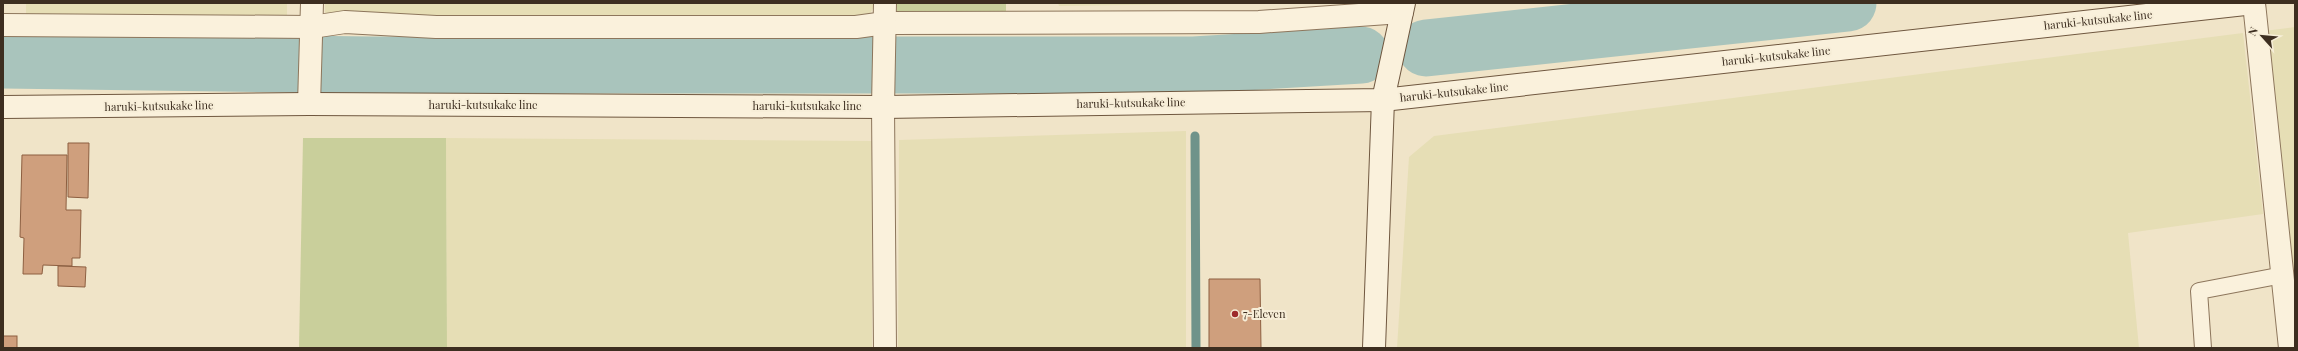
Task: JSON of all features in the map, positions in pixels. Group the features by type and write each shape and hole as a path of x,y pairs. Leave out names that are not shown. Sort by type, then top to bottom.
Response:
{"street":[{"path":"309,104 312,3"},
{"path":"2254,3 2290,348"},
{"name":"haruki-kutsukake line","path":"3,107 309,104 882,107 1383,100 2254,3"},
{"path":"3,25 312,27 345,22 436,27 856,27 885,21 1259,22 1403,7 1383,100 1374,348"},
{"path":"885,21 882,107 885,348"}],"lane":[{"path":"2203,348 2199,291 2283,275"}],"shaded area":[{"path":"26,3 287,3 287,19 26,18"},
{"path":"325,3 876,4 868,16 325,15"},
{"path":"1058,3 1264,3 1059,6"},
{"path":"2295,27 2295,306 2264,31"},
{"path":"2243,33 2263,214 2128,233 2139,348 1397,348 1409,157 1434,136"},
{"path":"1186,131 1186,348 898,348 899,140"},
{"path":"446,138 872,141 872,348 447,348"}],"green space":[{"path":"897,3 1006,3 1006,17 897,17"},
{"path":"303,138 446,138 447,348 299,348"}],"building":[{"path":"68,143 89,143 88,198 68,197"},
{"path":"22,155 67,155 66,210 81,210 80,258 72,258 72,266 43,265 42,274 23,274 24,238 20,237"},
{"path":"58,266 86,267 85,287 58,286"},
{"name":"7-Eleven","path":"1209,279 1260,279 1261,348 1209,348"},
{"path":"3,336 17,336 17,348 3,348"}],"waterway":[{"path":"1665,3 1667,22"},
{"path":"1426,48 1848,3"},
{"path":"3,60 371,65 1194,65 1361,55"},
{"path":"1194,65 1194,82"},
{"path":"1195,136 1196,348"}],"place":[{"name":"7-Eleven","path":"1235,314"}]}
